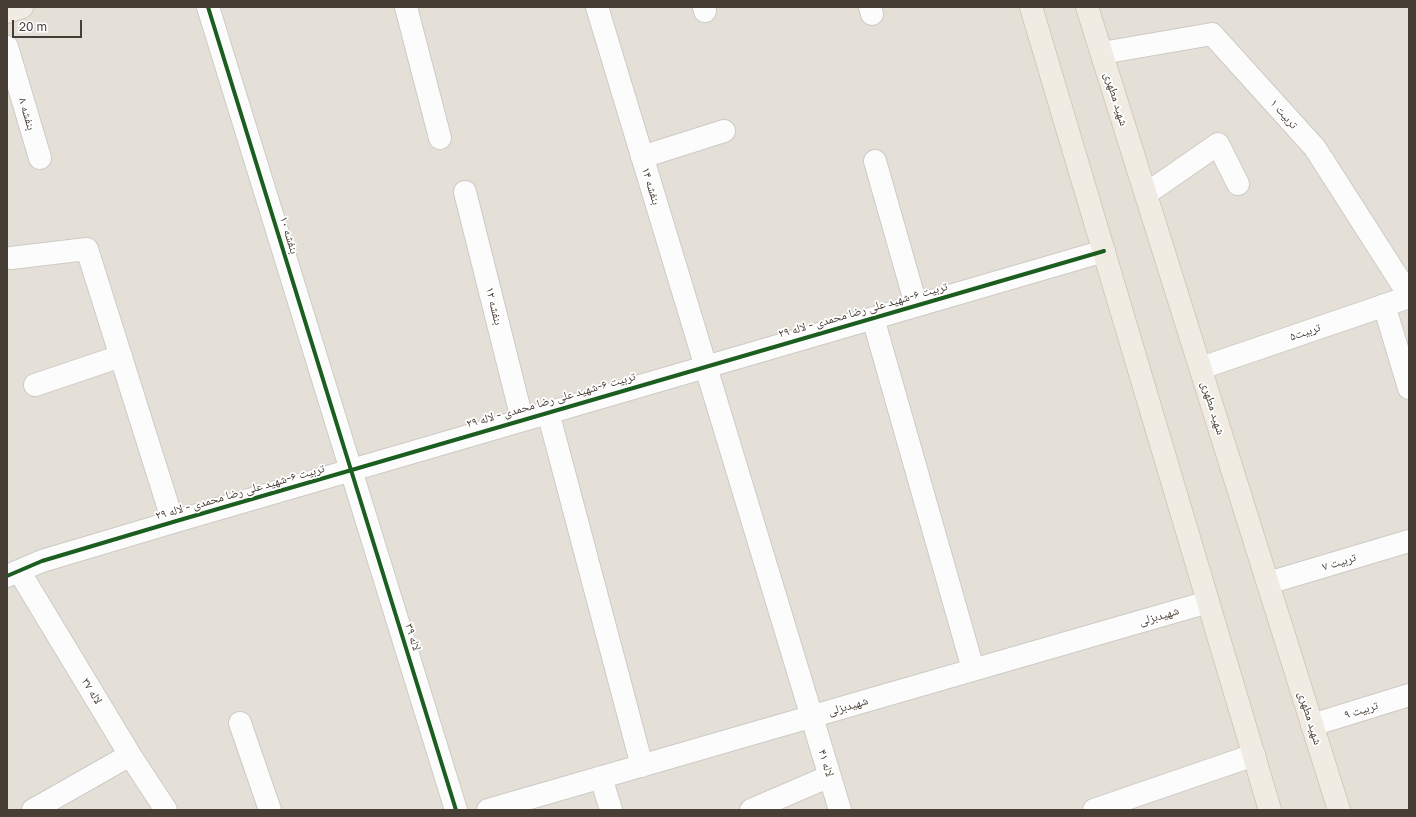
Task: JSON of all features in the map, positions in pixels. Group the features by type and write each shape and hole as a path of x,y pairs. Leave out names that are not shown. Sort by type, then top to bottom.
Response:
{"main road":[{"path":"7,12 22,7"},
{"path":"1031,7 1270,810"},
{"name":"شهید مطهری","path":"1087,7 1339,810"}],"street":[{"name":"بنفشه ۱۰","path":"208,7 351,470"},
{"path":"406,7 440,138"},
{"name":"بنفشه ۱۴","path":"597,7 812,716"},
{"name":"تربیت ۱","path":"1102,53 1212,34 1315,148 1409,296"},
{"name":"بنفشه ۸","path":"7,47 40,158"},
{"path":"642,157 724,131"},
{"path":"1146,194 1218,144 1238,184"},
{"path":"875,161 916,305"},
{"name":"بنفشه ۱۲","path":"465,192 522,419"},
{"path":"11,258 88,249 173,522"},
{"name":"تربیت ۶-شهید علی رضا محمدی - لاله ۲۹","path":"13,573 42,561 173,522 522,419 1104,251"},
{"name":"تربیت۵","path":"1201,368 1384,306 1409,296"},
{"path":"1384,306 1409,388"},
{"path":"872,318 973,670"},
{"path":"35,385 121,356"},
{"path":"548,412 642,766"},
{"name":"لاله ۳۹","path":"351,470 456,810"},
{"name":"تربیت ۷","path":"1268,583 1409,541"},
{"name":"لاله ۳۷","path":"13,573 166,810"},
{"name":"شهیدبزلی","path":"488,810 1208,602"},
{"name":"تربیت ۹","path":"1312,724 1409,695"},
{"name":"لاله ۴۱","path":"812,716 840,810"},
{"path":"240,723 270,810"},
{"path":"32,810 130,755"},
{"path":"1094,810 1254,755"},
{"path":"751,810 830,776"},
{"path":"601,777 611,810"}],"shaded area":[{"path":"7,7 1409,7 1409,810 7,810"}],"cycle path":[{"path":"208,7 456,810"},
{"path":"7,576 42,561 173,522 1104,251"}]}
